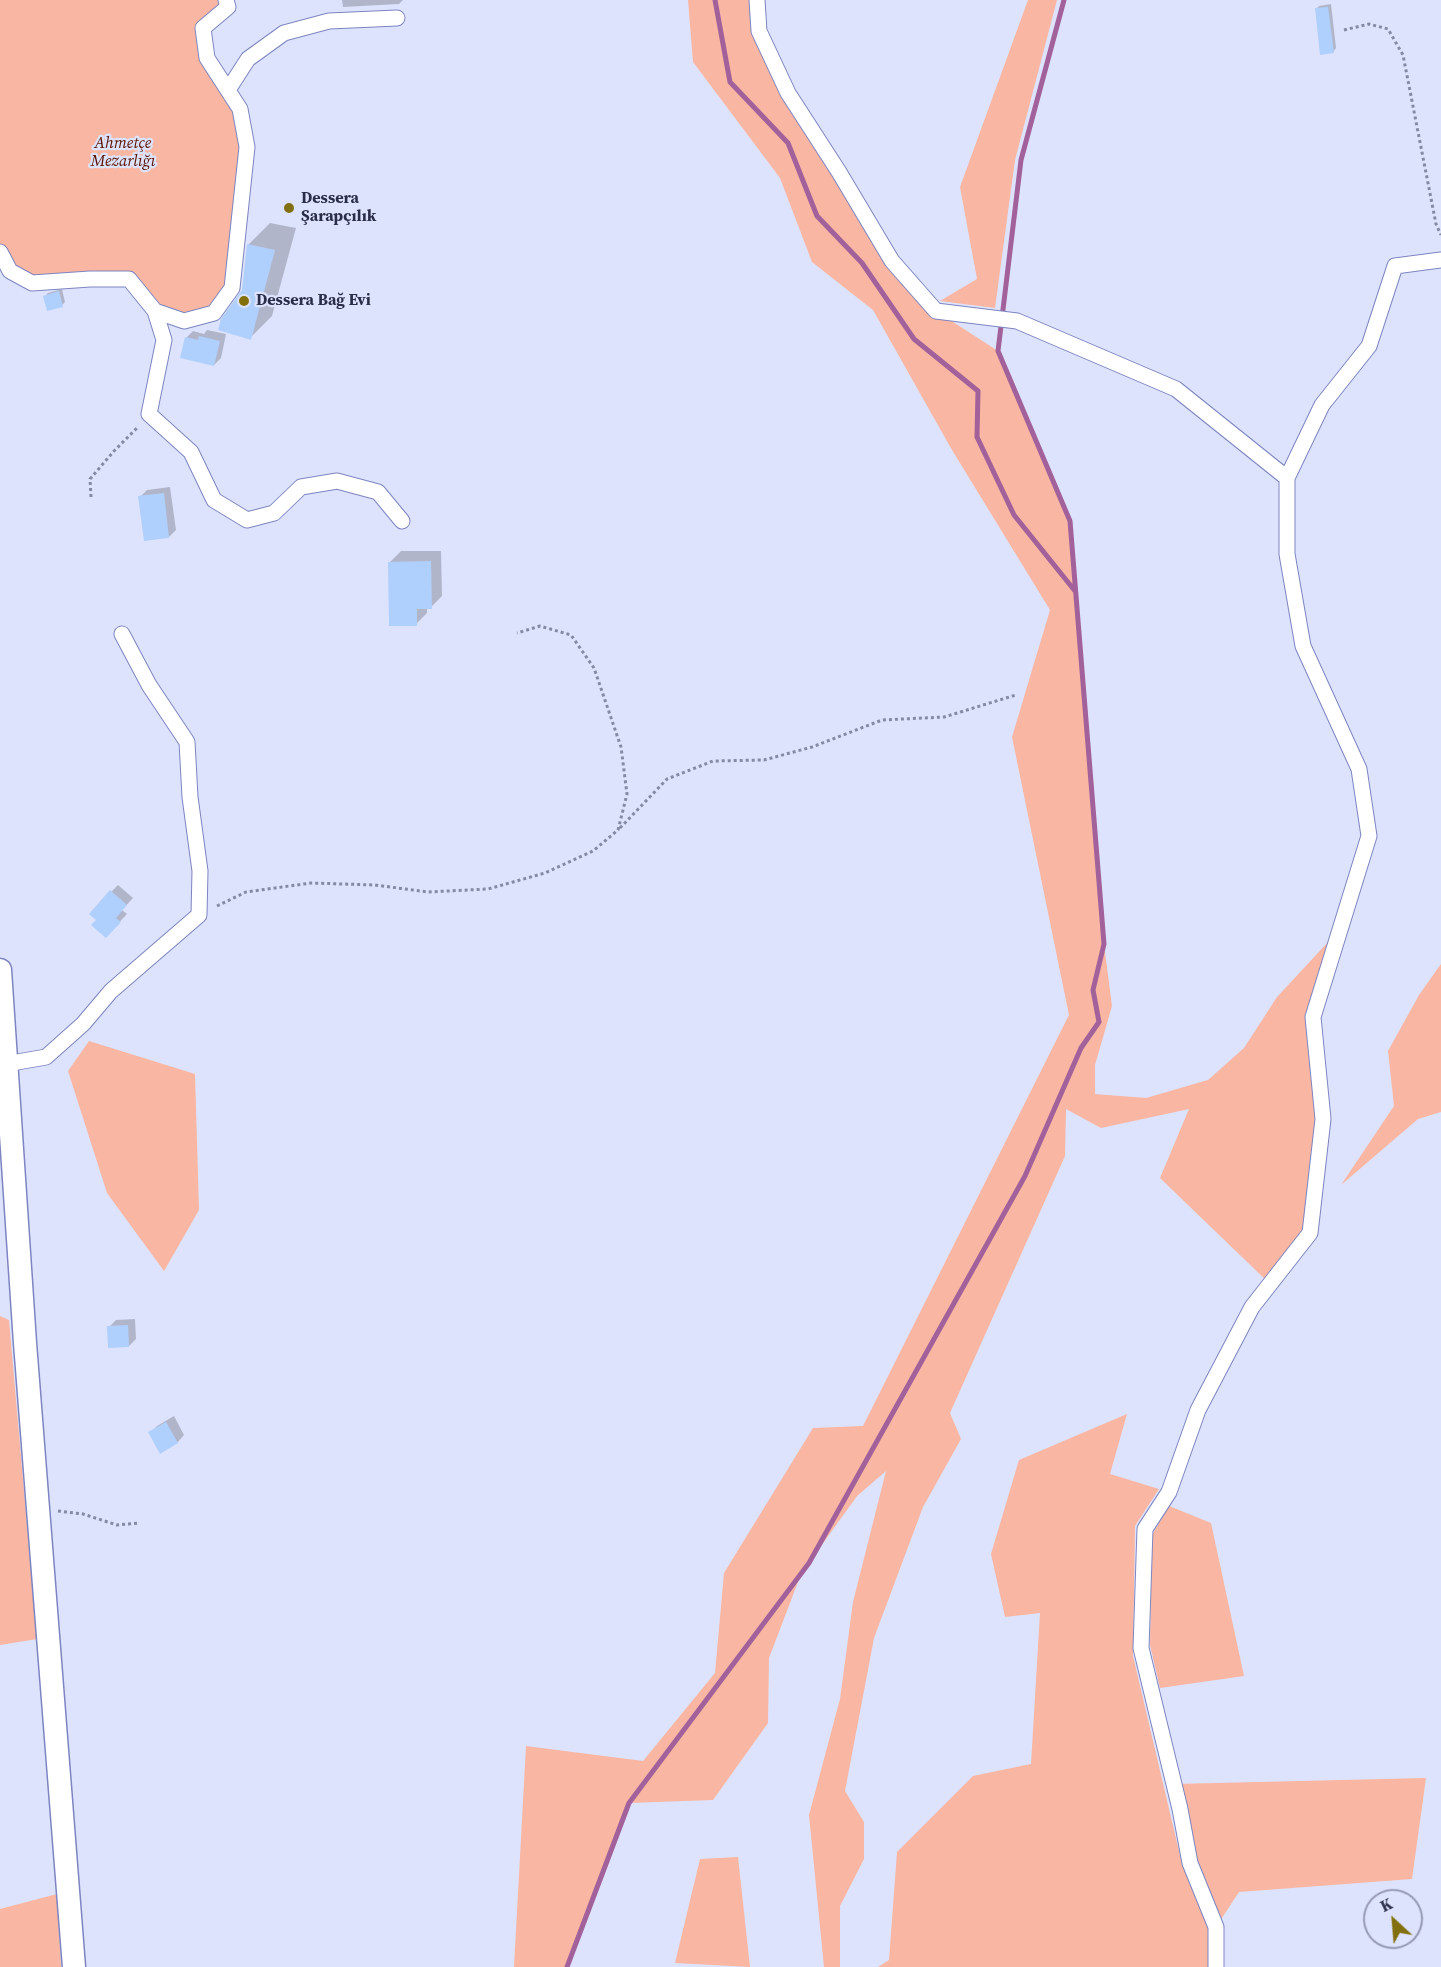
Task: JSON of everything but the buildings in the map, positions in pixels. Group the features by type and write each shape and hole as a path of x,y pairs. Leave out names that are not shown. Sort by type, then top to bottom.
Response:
{"street":[{"path":"155,311 184,321 214,313 232,288 247,147 240,110 207,58 203,28 228,7 226,0"},
{"path":"757,0 759,32 788,93 892,261 936,311 1017,321 1176,389 1287,478"},
{"path":"228,90 248,59 284,33 329,21 397,18"},
{"path":"0,252 10,272 32,283 129,279 155,311 164,340 149,414 191,452 214,500 248,520 274,513 301,487 337,481 378,492 402,521"},
{"path":"1216,1967 1216,1927 1190,1863 1180,1809 1141,1648 1145,1529 1169,1492 1197,1410 1252,1307 1310,1233 1323,1119 1313,1017 1369,836 1359,769 1303,646 1287,554 1287,478 1322,405 1369,346 1395,266 1441,260"},
{"path":"6,1064 46,1057 83,1024 111,991 199,915 200,871 190,797 187,742 149,685 122,634"},
{"path":"0,970 38,1509 74,1967"}],"path":[{"path":"1344,30 1369,24 1388,29 1403,55 1436,224 1441,235"},
{"path":"91,497 90,479 149,414"},
{"path":"517,633 540,626 571,635 594,668 621,747 627,794 618,830"},
{"path":"199,915 246,892 311,883 375,885 428,892 488,889 545,873 593,851 618,830 667,779 713,761 764,760 812,747 882,720 944,717 1016,695"},
{"path":"38,1509 83,1514 117,1525 140,1523"}],"green space":[{"name":"Ahmetçe Mezarlığı","path":"0,0 226,0 203,28 207,58 240,109 247,147 232,288 214,313 184,321 155,311 129,279 32,283 0,252"},
{"path":"688,0 753,0 759,31 892,261 936,311 998,351 1070,521 1104,944 1112,1006 1095,1065 1095,1094 1146,1098 1208,1080 1244,1048 1277,997 1342,927 1313,1017 1323,1119 1310,1233 1270,1284 1160,1178 1189,1109 1101,1128 1066,1109 1065,1156 950,1413 961,1439 923,1507 874,1638 845,1791 864,1822 864,1859 840,1906 840,1967 824,1967 809,1815 840,1699 853,1602 886,1471 857,1496 801,1574 769,1658 768,1723 713,1800 629,1803 567,1967 514,1967 526,1746 643,1761 715,1673 724,1573 813,1428 863,1426 1069,1015 1012,737 1050,610 952,450 873,310 812,262 780,178 693,62"},
{"path":"1028,0 1057,0 1015,160 995,308 940,301 977,279 960,187"},
{"path":"1441,964 1441,1112 1418,1119 1341,1185 1394,1106 1388,1051 1419,995"},
{"path":"89,1041 195,1074 199,1210 164,1271 107,1193 68,1071"},
{"path":"0,1316 9,1320 37,1639 0,1645"},
{"path":"1127,1414 1110,1474 1159,1489 1135,1526 1133,1656 1182,1864 1190,1864 1174,1784 1426,1778 1412,1879 1239,1892 1216,1927 1216,1967 878,1967 889,1960 897,1852 973,1776 1031,1764 1040,1613 1005,1617 991,1554 1019,1460"},
{"path":"1169,1506 1211,1523 1244,1676 1160,1688 1150,1645 1152,1535"},
{"path":"738,1857 750,1967 675,1963 700,1859"},
{"path":"57,1894 61,1967 0,1967 0,1909"}],"waterway":[{"path":"715,0 730,82 788,143 817,216 862,263 914,339 978,391 977,437 1014,515 1075,591"},
{"path":"567,1967 629,1803 809,1563 1025,1176 1081,1048 1099,1022 1093,990 1104,944 1070,521 998,351 1021,160 1064,0"}],"place":[{"name":"Dessera Şarapçılık","path":"289,208"},
{"name":"Dessera Bağ Evi","path":"244,301"}]}
